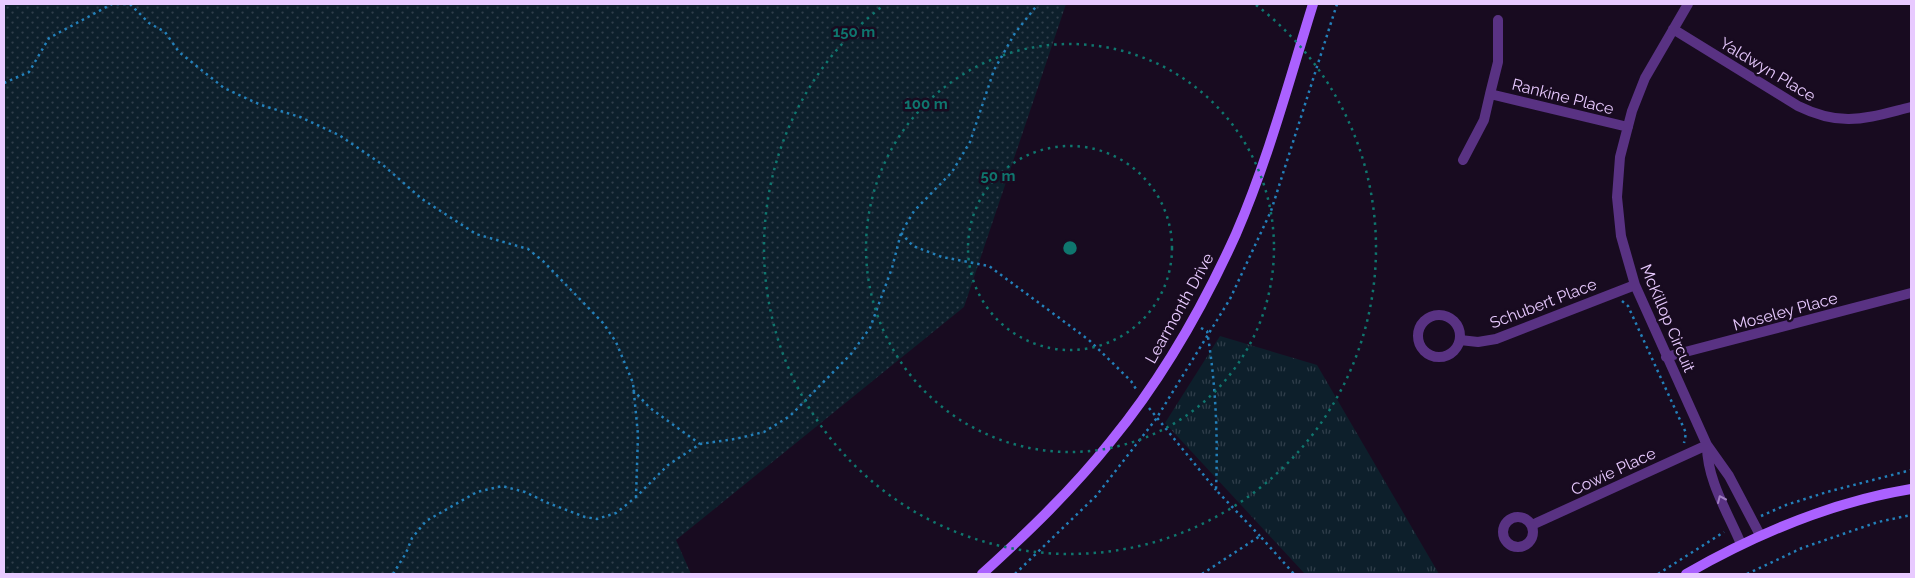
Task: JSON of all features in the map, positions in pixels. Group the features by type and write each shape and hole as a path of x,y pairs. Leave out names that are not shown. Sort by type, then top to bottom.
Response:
{"street":[{"name":"Learmonth Drive","path":"982,574 1034,527 1112,441 1191,323 1215,279 1255,187 1313,4"},
{"name":"McKillop Circuit","path":"1688,4 1645,78 1628,127 1620,157 1617,197 1620,236 1635,285 1707,445 1729,476 1760,535"},
{"name":"Rankine Place","path":"1463,160 1484,120 1498,62 1498,20"},
{"name":"Yaldwyn Place","path":"1672,29 1798,106 1817,115 1849,120 1871,117 1911,107"},
{"name":"Rankine Place","path":"1490,94 1628,127"},
{"name":"Schubert Place","path":"1460,340 1478,342 1496,338 1635,285"},
{"name":"Moseley Place","path":"1666,357 1911,293"},
{"path":"1437,314 1445,315 1458,324 1460,340 1458,347 1452,353 1437,357 1430,355 1419,344 1419,328 1423,321 1430,317 1437,314"},
{"name":"McKillop Circuit","path":"1707,445 1707,454 1713,478 1740,544"},
{"name":"Cowie Place","path":"1532,525 1707,445"},
{"path":"1686,574 1760,535 1841,505 1911,488"}],"path":[{"path":"4,83 29,72 49,38 112,4 130,4 149,23 165,32 179,52 224,88 261,105 300,117 339,135 383,165 422,198 476,234 528,249 543,261 603,323 616,342 633,384 638,435 636,497"},
{"path":"393,574 406,553 412,538 426,521 478,492 502,486 525,492 557,507 597,519 616,514 668,465 700,444 735,439 764,432 790,416 850,354 870,328 892,268 901,233 914,211 952,172 970,142 994,70 1015,34 1038,4"},
{"path":"901,233 913,246 942,257 990,266 1089,340 1132,381 1156,419 1216,490 1294,574"},
{"path":"1612,293 1616,301 1623,301 1628,306 1686,433 1684,444 1675,449 1679,458"},
{"path":"1191,323 1207,331 1208,335 1215,389 1217,431 1216,490"},
{"path":"633,389 650,408 700,444"},
{"path":"1747,574 1802,548 1878,522 1911,515"},
{"path":"1202,574 1260,536"}],"green space":[{"path":"4,4 1066,4 964,307 676,540 691,574 4,574"},
{"path":"1220,336 1317,365 1439,574 1305,574 1165,423"}]}
